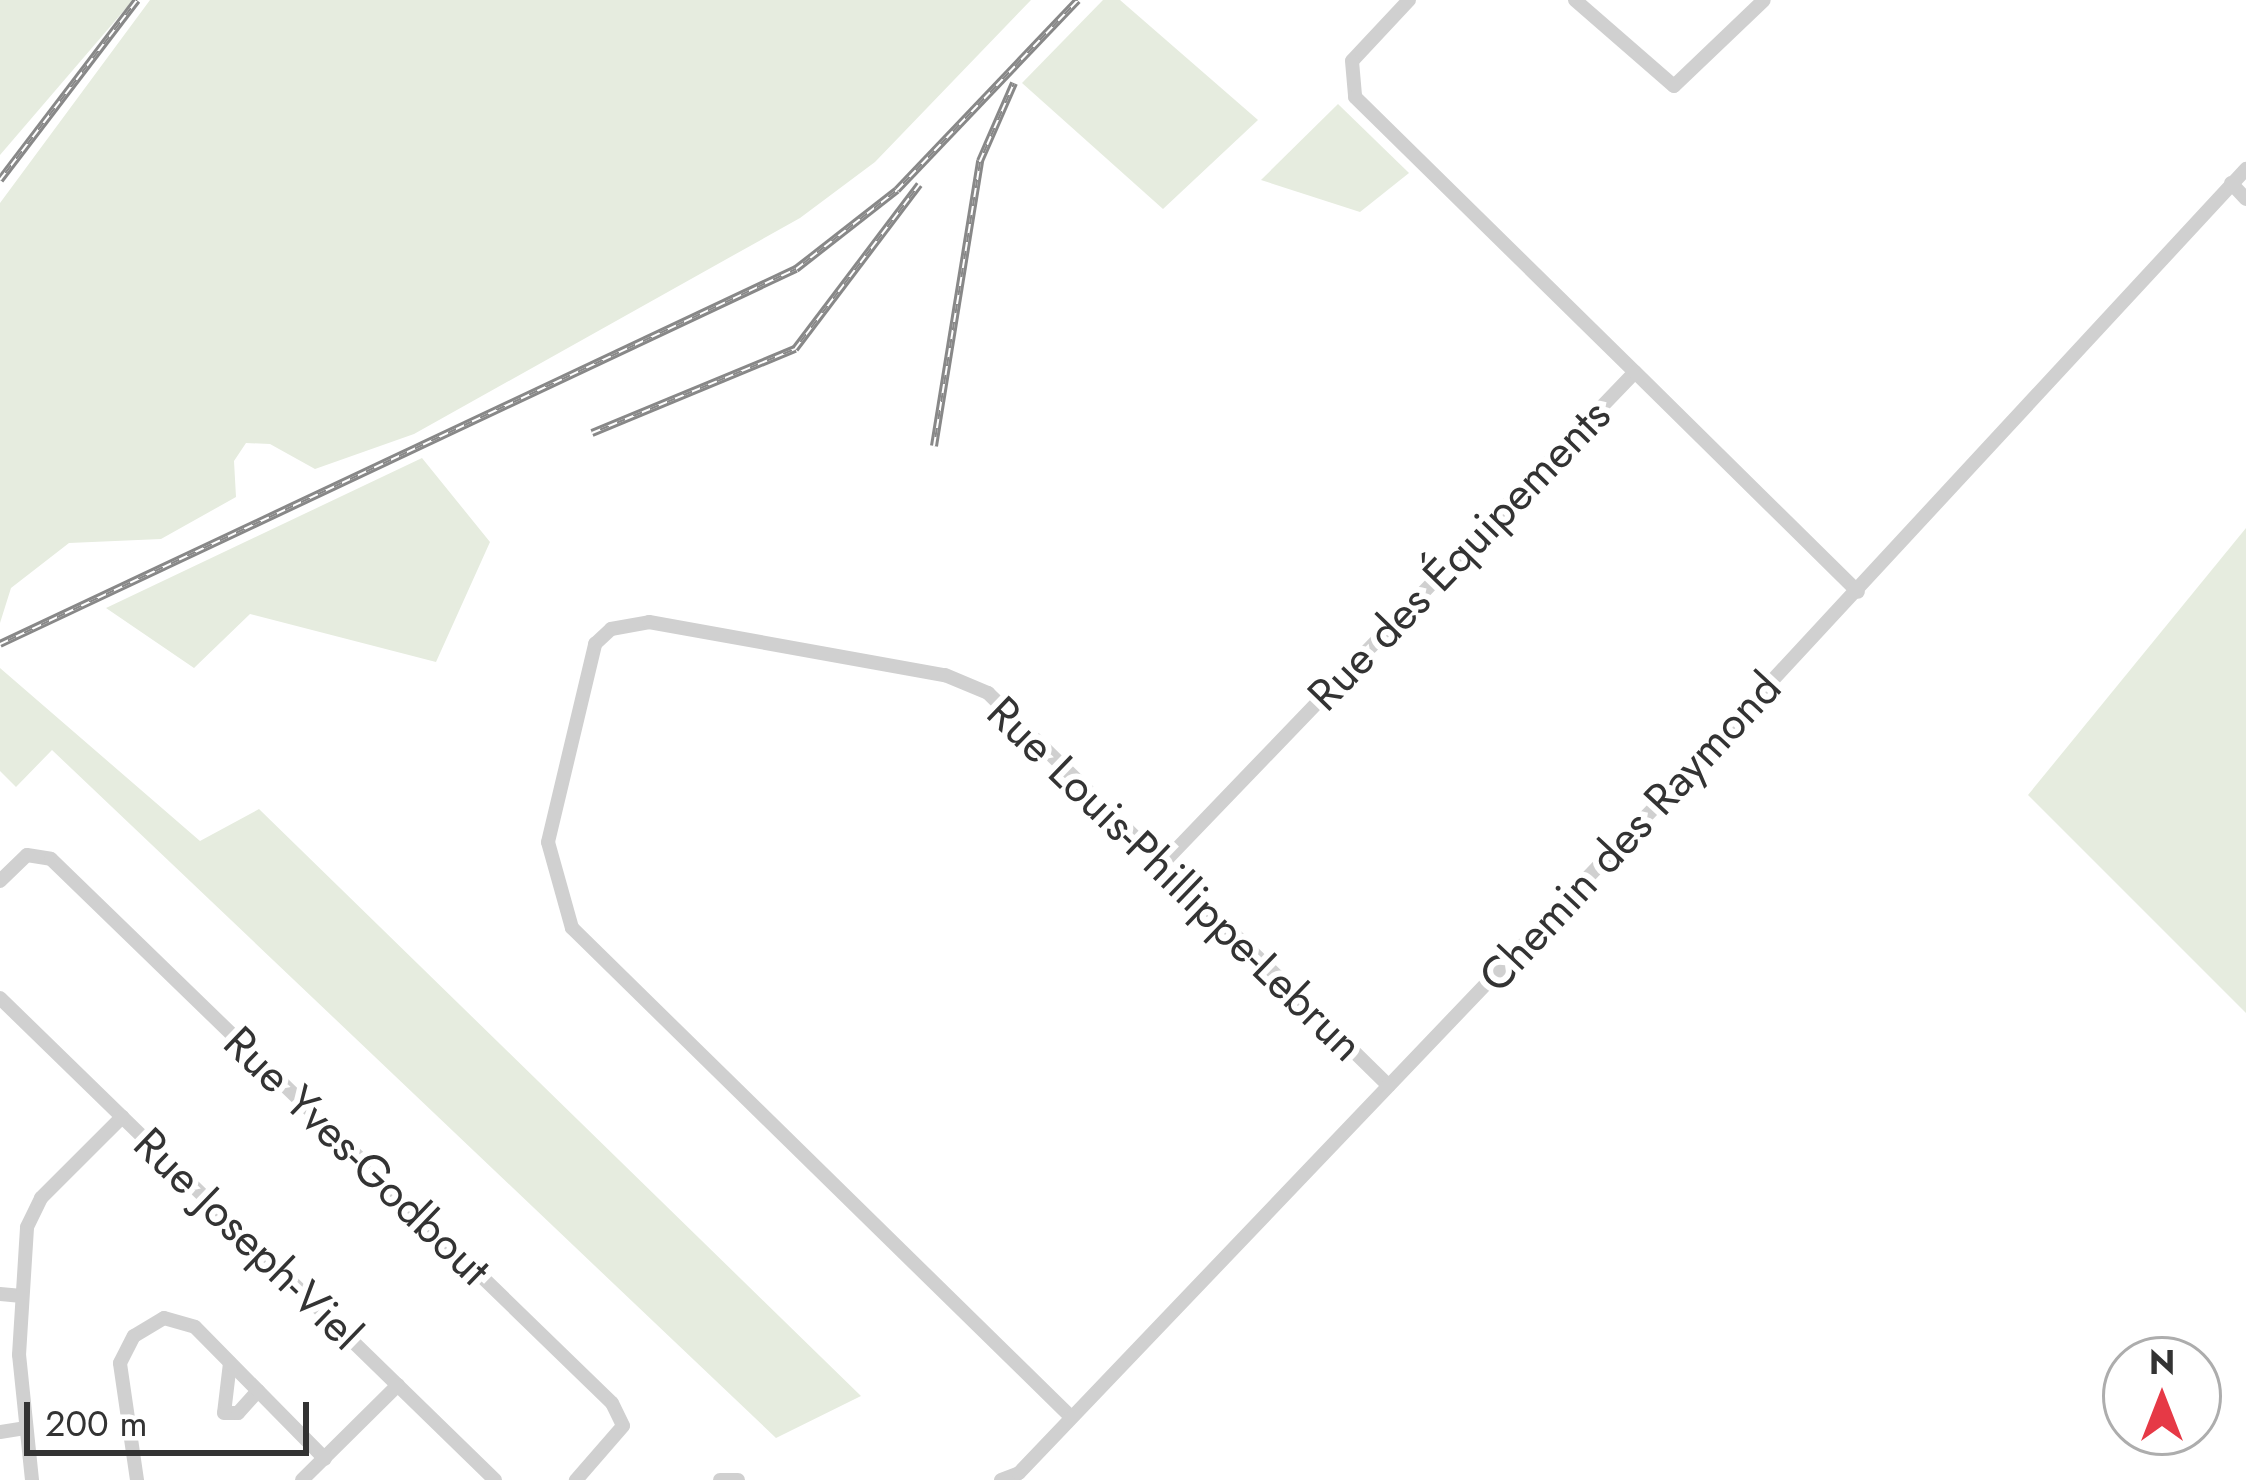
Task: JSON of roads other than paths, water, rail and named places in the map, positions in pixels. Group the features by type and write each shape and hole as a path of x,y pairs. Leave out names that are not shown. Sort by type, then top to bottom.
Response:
{"street":[{"path":"1409,0 1352,61 1355,97 1635,373"},
{"path":"1575,0 1656,77 1683,83 1764,0"},
{"name":"Chemin des Raymond","path":"1001,1480 1018,1476 1069,1415 1389,1086 1858,592 2246,169"},
{"path":"2231,183 2246,199"},
{"name":"Rue des Équipements","path":"1167,860 1635,373 1858,592"},
{"name":"Rue Louis-Phillippe-Lebrun","path":"1069,1415 709,1068 572,928 550,870 553,808 584,668 611,629 649,622 739,635 968,684 1009,707 1389,1086"},
{"name":"Rue Yves-Godbout","path":"0,881 27,855 51,859 612,1403 623,1426 576,1480"},
{"name":"Rue Joseph-Viel","path":"0,998 495,1480"},
{"path":"32,1480 25,1428 22,1296 32,1209 122,1117"},
{"path":"0,1294 22,1296"},
{"path":"136,1480 120,1381 134,1336 164,1318 186,1320 325,1459"},
{"path":"230,1364 224,1413 238,1413 258,1391"},
{"path":"302,1480 398,1385"},
{"path":"0,1432 25,1428"},
{"path":"720,1480 738,1480"}],"railway":[{"path":"0,180 137,0"},
{"path":"0,644 796,269 897,190 1078,0"},
{"path":"934,446 980,161 1014,83"},
{"path":"592,433 795,349 919,185"}]}
